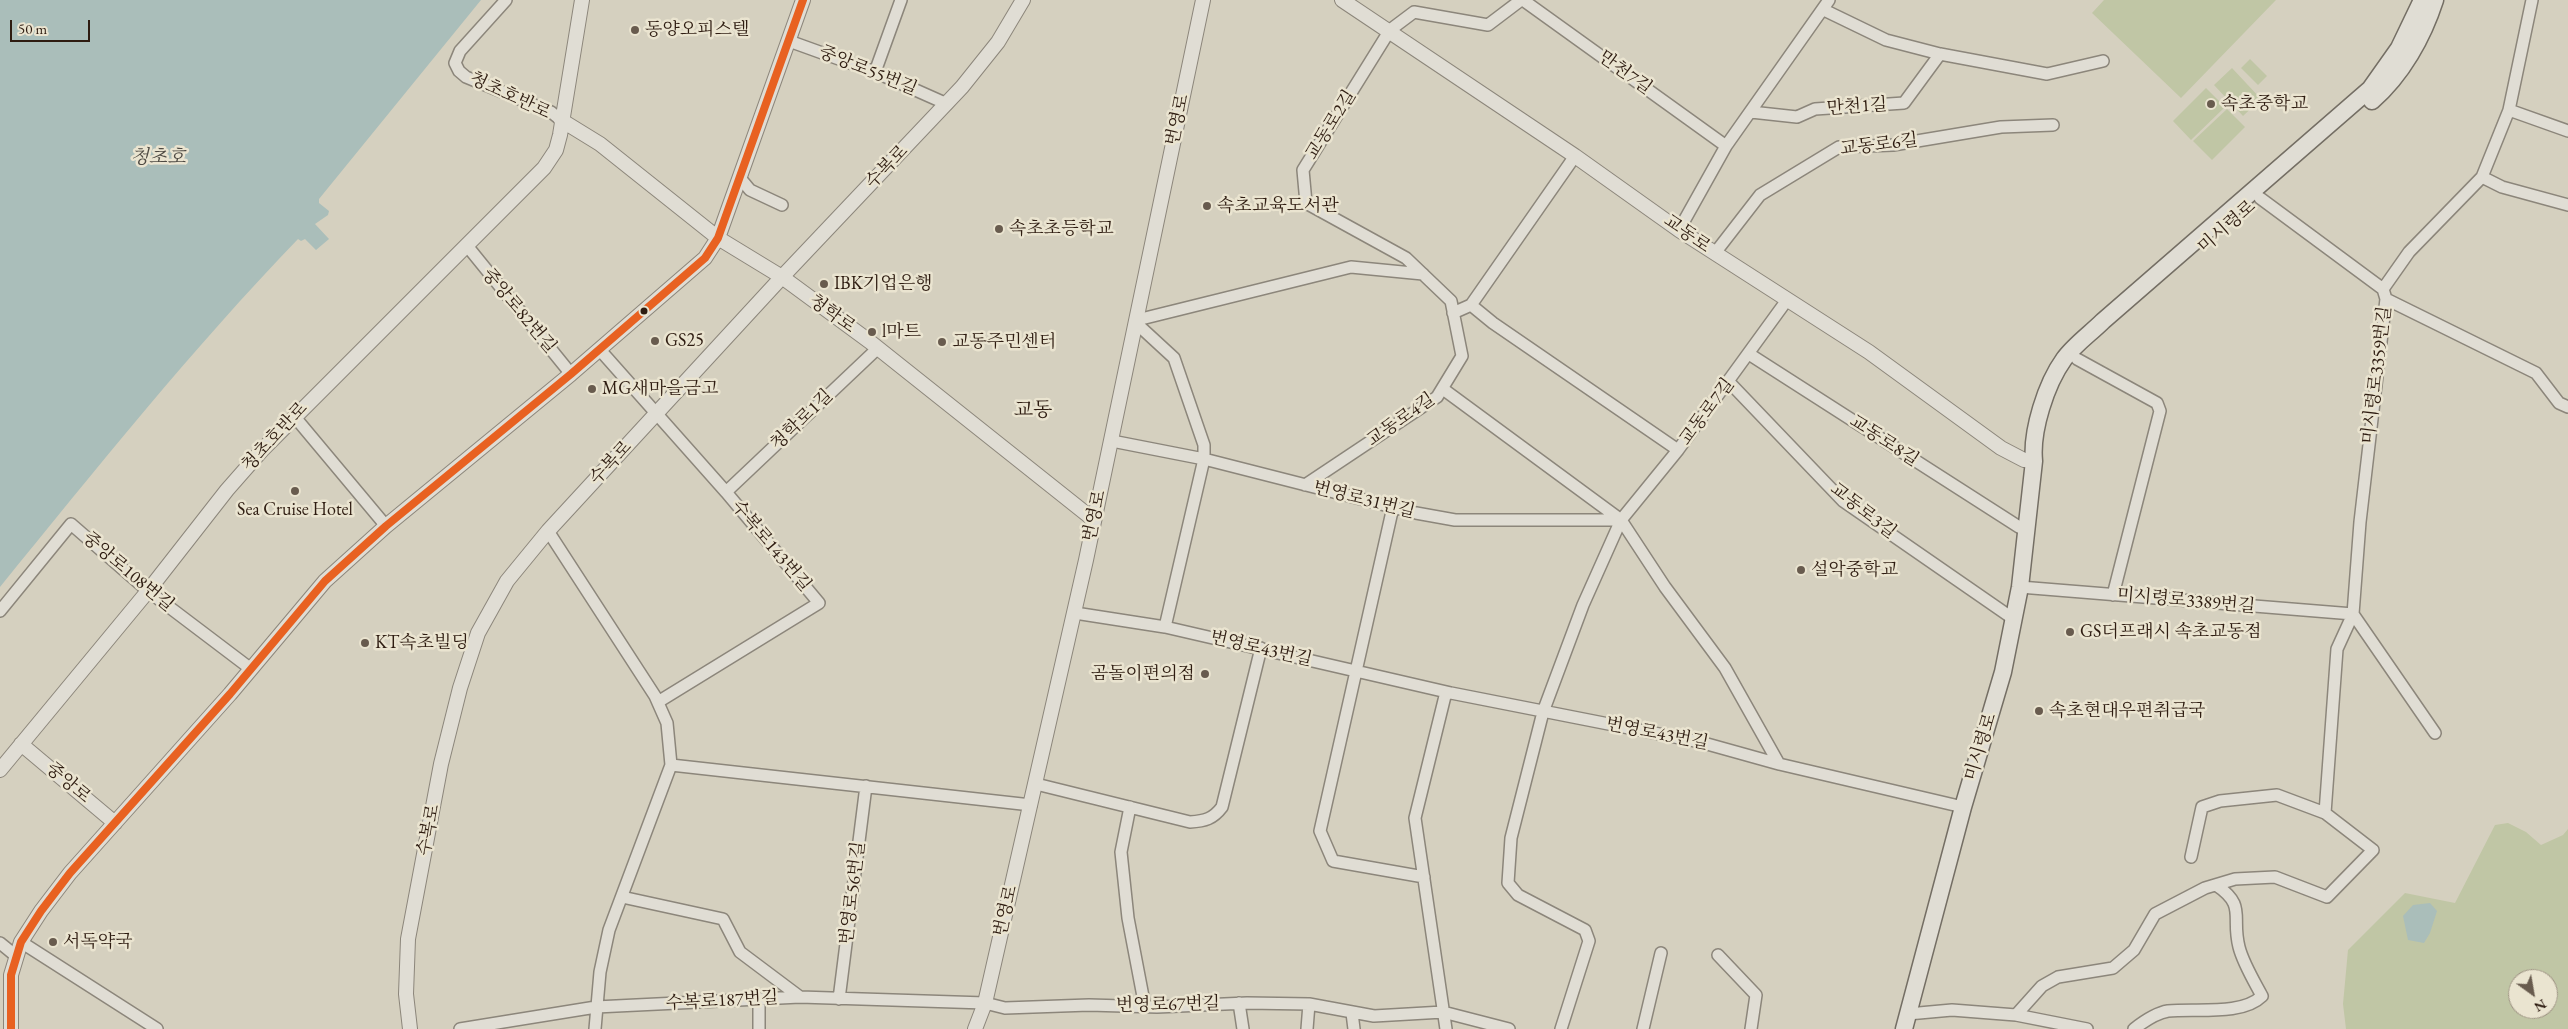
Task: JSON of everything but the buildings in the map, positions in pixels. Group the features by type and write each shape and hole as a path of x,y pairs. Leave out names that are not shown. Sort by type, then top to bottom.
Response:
{"main road":[{"name":"미시령로","path":"1906,1022 1963,807 2003,672 2020,587 2034,461 2054,395 2067,371 2077,359 2370,90 2399,48 2422,0"},
{"name":"미시령로","path":"2034,461 2032,444 2035,429 2057,370 2065,357 2375,98 2396,75 2427,24 2435,0"}],"street":[{"name":"청초호반로","path":"506,0 460,52 455,63 459,71 466,77 550,112 561,120"},
{"name":"청초호반로","path":"0,770 148,591 227,490 294,416 468,248 544,168 556,150 582,0"},
{"path":"11,1029 9,984 19,949 51,898 325,581 386,526 572,374 696,267 718,238 803,0"},
{"path":"876,72 901,0"},
{"name":"수복로","path":"410,1029 406,994 408,939 441,764 460,688 478,633 507,581 548,531 782,276 947,104 998,42 1024,0"},
{"name":"번영로","path":"975,1029 985,1004 1074,614 1203,0"},
{"name":"교동로","path":"1342,0 1390,30 1575,156 1679,230 1869,352 2001,448 2024,460 2034,461"},
{"path":"1390,30 1414,12 1488,25 1522,0"},
{"name":"만천7길","path":"1522,0 1726,146"},
{"path":"2532,0 2510,110 2482,177 2408,252 2385,294 2536,373 2559,403 2568,408"},
{"path":"1679,230 1726,146 1827,5 1886,40 1940,54 2047,74 2103,61"},
{"name":"교동로2길","path":"1390,30 1303,170 1306,203 1406,258 1451,301"},
{"name":"중앙로55번길","path":"789,41 876,72 947,104"},
{"name":"만천1길","path":"1751,112 1797,117 1815,109 1904,103 1940,54"},
{"path":"2510,110 2568,130"},
{"name":"청학로","path":"561,120 600,144 718,238 782,276 878,348 1094,520"},
{"name":"교동로6길","path":"1715,253 1760,195 1839,147 1893,145 2001,127 2053,125"},
{"path":"1453,313 1471,305 1575,156"},
{"path":"2482,177 2502,187 2568,205"},
{"path":"740,178 750,190 782,205"},
{"name":"미시령로3359번길","path":"2257,195 2385,294 2360,522 2353,614"},
{"name":"중앙로82번길","path":"468,248 572,374"},
{"path":"1136,321 1351,267 1423,274"},
{"name":"교동로7길","path":"1561,1029 1589,941 1585,930 1518,895 1508,883 1511,838 1542,712 1583,605 1621,520 1678,450 1787,300"},
{"name":"교동로4길","path":"1305,485 1438,396 1462,356 1451,301"},
{"path":"1471,305 1493,323 1678,450"},
{"path":"1136,321 1174,358 1204,445 1204,459 1165,627"},
{"name":"청학로1길","path":"726,492 878,348"},
{"name":"수복로143번길","path":"600,350 726,492 819,603 658,702"},
{"name":"교동로8길","path":"1749,354 2019,527"},
{"path":"2077,359 2157,403 2160,411 2113,595"},
{"name":"교동로3길","path":"1729,382 1843,501 2014,620"},
{"path":"1442,389 1621,520 1665,587 1725,668 1779,764"},
{"path":"294,416 386,526"},
{"name":"번영로31번길","path":"1112,440 1204,459 1393,508 1455,520 1621,520"},
{"path":"1393,508 1320,831 1333,861 1424,877"},
{"name":"중앙로108번길","path":"0,611 71,524 148,591 251,668"},
{"path":"548,531 658,702 667,723 671,765 609,930 600,972 595,1029"},
{"name":"미시령로3389번길","path":"2020,587 2353,614"},
{"name":"번영로43번길","path":"1074,614 1165,627 1446,692 1700,742 1779,764 1963,807"},
{"path":"2353,614 2435,733"},
{"path":"2325,814 2337,649 2353,614"},
{"path":"1036,784 1190,822 1205,821 1216,815 1222,807 1262,648"},
{"path":"1446,692 1415,818 1446,1029"},
{"name":"중앙로","path":"21,744 115,823"},
{"path":"671,765 1031,805"},
{"name":"번영로56번길","path":"840,999 866,786"},
{"path":"2016,1015 2042,986 2058,977 2113,968 2134,950 2155,914 2216,885 2234,879 2275,877 2327,897 2373,850 2325,814 2277,794 2220,801 2202,807 2191,857"},
{"path":"1130,807 1121,852 1128,918 1145,1006"},
{"path":"2134,1029 2143,1022 2166,1011 2238,1008 2256,1002 2262,996 2239,947 2235,905 2231,895 2216,885"},
{"path":"622,897 723,918 740,952 800,997"},
{"path":"0,943 19,949 157,1029"},
{"path":"1643,1029 1661,953"},
{"path":"1718,955 1756,995 1751,1029"},
{"name":"수복로187번길","path":"460,1029 596,1007 800,997 985,1004"},
{"path":"759,1029 760,999"},
{"path":"1239,1003 1243,1029"},
{"name":"번영로67번길","path":"985,1004 1004,1008 1239,1003 1309,1004 1374,1016 1443,1012 1510,1029"},
{"path":"1307,1029 1309,1004"},
{"path":"1906,1022 1952,1010 2016,1015 2087,1029"},
{"path":"1352,1013 1354,1029"}],"green space":[{"path":"2104,0 2276,0 2181,98 2092,13"},
{"path":"2250,59 2267,76 2258,85 2241,68"},
{"path":"2232,68 2261,99 2243,116 2214,85"},
{"path":"2206,88 2225,107 2191,140 2173,121"},
{"path":"2227,109 2245,127 2212,160 2193,141"},
{"path":"2508,823 2526,832 2541,845 2563,835 2568,829 2568,1029 2346,1029 2343,1004 2348,950 2405,893 2455,903 2495,825"}],"water":[{"name":"청초호","path":"0,0 481,0 319,199 319,203 329,211 328,215 315,224 329,239 316,250 305,239 301,241 298,239 182,366 0,587"},
{"path":"2430,903 2437,911 2430,933 2424,943 2408,940 2403,916 2413,905"}],"transit line":[{"path":"11,1029 11,975 21,942 41,911 70,873 230,694 325,581 386,526 571,374 705,258 718,238 803,0"}],"place":[{"name":"동양오피스텔","path":"635,30"},
{"name":"속초중학교","path":"2211,104"},
{"name":"속초교육도서관","path":"1207,206"},
{"name":"속초초등학교","path":"999,229"},
{"name":"IBK기업은행","path":"824,284"},
{"name":"l마트","path":"872,332"},
{"name":"GS25","path":"655,341"},
{"name":"교동주민센터","path":"942,342"},
{"name":"MG새마을금고","path":"592,389"},
{"name":"Sea Cruise Hotel","path":"295,491"},
{"name":"설악중학교","path":"1801,570"},
{"name":"GS더프래시 속초교동점","path":"2070,632"},
{"name":"KT속초빌딩","path":"365,643"},
{"name":"곰돌이편의점","path":"1205,674"},
{"name":"속초현대우편취급국","path":"2039,711"},
{"name":"서독약국","path":"53,942"}],"district":[{"name":"교동","path":"1033,411"}]}
